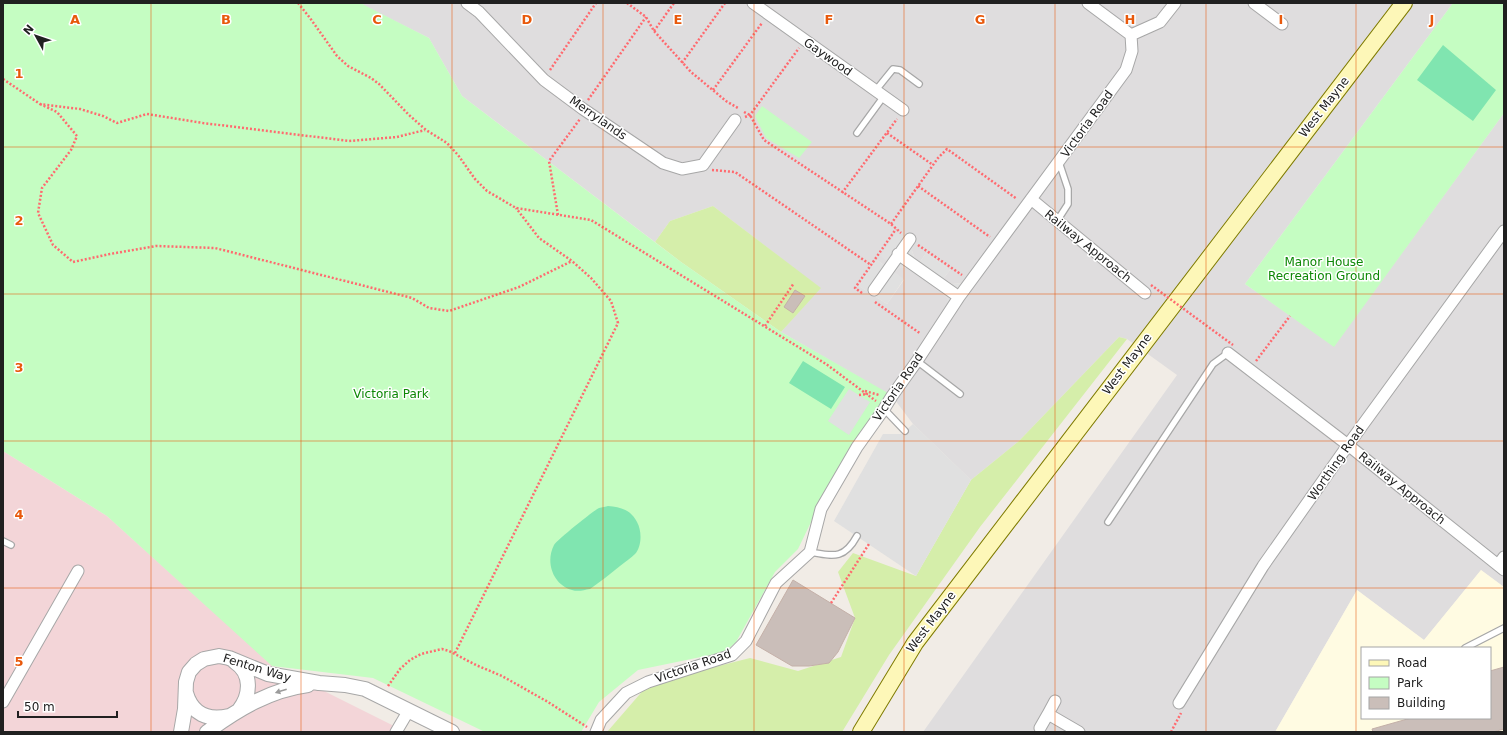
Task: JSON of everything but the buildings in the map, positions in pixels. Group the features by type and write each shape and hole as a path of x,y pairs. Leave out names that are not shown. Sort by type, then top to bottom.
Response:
{"main road":[{"name":"West Mayne","path":"861,732 915,643 1404,3"}],"street":[{"name":"Merrylands","path":"467,3 479,12 544,80 584,110 663,163 682,169 703,165"},
{"name":"Gaywood","path":"753,3 903,110"},
{"path":"1088,3 1131,35 1160,22 1175,3"},
{"path":"1254,3 1282,24"},
{"name":"Victoria Road","path":"596,732 601,720 626,693 648,682 732,655 746,640 776,583 810,552 821,509 857,447 917,361 959,297 1126,70 1132,50 1131,35"},
{"path":"703,165 734,120"},
{"name":"Railway Approach","path":"1028,203 1057,221 1148,289"},
{"name":"Worthing Road","path":"1179,703 1263,566 1348,445 1504,231"},
{"path":"872,296 898,254 910,239"},
{"path":"898,254 959,297"},
{"name":"Railway Approach","path":"1231,349 1250,369 1502,564"},
{"path":"3,702 78,571"},
{"name":"Fenton Way","path":"181,732 188,677 190,672 196,664 213,656 229,658 268,674 319,684 345,685 366,689 452,732"},
{"path":"186,692 193,708 202,715 215,718 234,713 244,704 248,694 247,679 243,669 229,658"},
{"name":"Fenton Way","path":"207,732 249,704 271,694 297,687 319,684"},
{"path":"1040,728 1055,701"},
{"path":"396,732 409,710"},
{"path":"1048,714 1079,732"}],"lane":[{"path":"857,133 893,69 900,70 920,84"},
{"path":"1057,221 1068,204 1068,189 1059,162"},
{"path":"1108,522 1213,364 1231,349"},
{"path":"917,361 960,394"},
{"path":"887,405 905,431"},
{"path":"810,552 835,556 851,547 857,536"},
{"path":"3,541 11,545"},
{"path":"1467,647 1504,628"}],"path":[{"path":"298,3 336,56 348,66 379,84 426,130 447,143 458,155 475,179 487,191 516,208 591,220 826,364 868,394 887,405"},
{"path":"544,80 596,3"},
{"path":"627,3 646,17 654,31 691,72 726,101 750,115 764,140 891,224 971,281"},
{"path":"654,31 674,3"},
{"path":"682,63 725,3"},
{"path":"713,90 768,14"},
{"path":"558,215 549,161 646,17"},
{"path":"734,120 750,115 805,40"},
{"path":"3,79 40,104 57,112 77,136 71,150 42,188 38,212 53,245 73,262 156,246 215,248 412,298 429,308 449,311 519,287 572,261"},
{"path":"40,104 80,109 103,116 117,123 147,114 203,123 348,141 397,137 426,130"},
{"path":"842,193 903,110"},
{"path":"887,132 933,166"},
{"path":"891,224 947,149 1028,203"},
{"path":"703,165 706,170 735,172 871,265"},
{"path":"918,186 999,243"},
{"path":"455,653 618,323 611,301 592,278 572,261 539,238 516,208"},
{"path":"896,229 855,288 872,296 930,341"},
{"path":"765,326 794,282"},
{"path":"1148,289 1231,349"},
{"path":"1250,369 1290,316"},
{"path":"863,390 886,398 887,405"},
{"path":"859,395 868,394"},
{"path":"831,604 869,544"},
{"path":"382,697 390,681 410,660 421,654 442,649 455,653 476,665 502,676 583,723 592,732"},
{"path":"1171,732 1184,707 1179,703"}],"shaded area":[{"path":"361,3 1453,3 1245,284 1334,346 1504,113 1504,587 1481,570 1424,640 1357,590 1275,732 923,732 1177,375 1127,339 1119,337 1019,441 971,480 913,424 892,396 781,332 820,288 713,206 670,221 655,242 462,96 429,38","holes":["912,251 915,259 920,262 926,253 950,270 943,279 952,284 963,283 947,305 947,298 943,293 909,268 901,267 894,272 904,280 887,304 859,286 877,260 885,266 888,262"]},
{"path":"896,232 914,243 912,251 915,259 920,262 926,253 950,270 943,279 952,284 964,283 947,306 947,298 943,293 909,268 901,267 894,272 904,279 887,304 859,286 877,260 885,266 888,262 880,256"},
{"path":"849,389 870,402 849,435 828,421"},
{"path":"913,424 971,480 916,576 834,521 883,434 902,434"},
{"path":"3,451 107,516 272,665 406,732 3,732"},
{"path":"1481,570 1504,587 1504,732 1275,732 1357,590 1424,640"}],"green space":[{"name":"Victoria Park","path":"3,3 361,3 429,38 462,96 681,262 781,332 888,393 813,518 798,549 775,572 736,642 725,652 638,670 599,702 581,732 485,732 373,678 272,666 107,516 3,451"},
{"name":"Manor House Recreation Ground","path":"1453,3 1504,3 1504,113 1334,347 1245,284"},
{"path":"1443,45 1496,90 1473,121 1417,80"},
{"path":"762,106 812,142 799,158 766,138 755,116"},
{"path":"713,206 821,288 781,332 655,242 670,221"},
{"path":"1119,337 1127,339 980,527 889,655 842,732 607,732 646,687 687,674 750,658 798,671 841,657 855,618 838,572 853,553 916,576 971,480 1019,441"},
{"path":"803,361 845,387 831,409 789,383"},
{"path":"608,506 625,510 635,518 639,526 640,534 640,543 637,551 632,557 590,589 576,591 565,587 552,572 550,558 554,545 595,510"}]}
